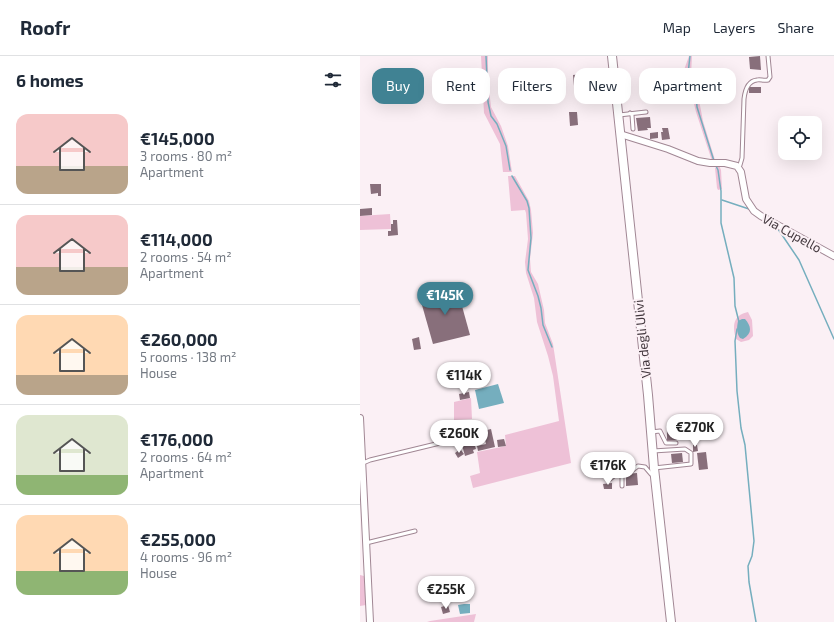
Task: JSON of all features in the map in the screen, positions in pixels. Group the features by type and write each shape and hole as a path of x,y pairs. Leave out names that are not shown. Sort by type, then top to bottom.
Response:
{"street":[{"name":"Via degli Ulivi","path":"612,56 654,471 671,622"},
{"path":"620,134 668,149 698,161 710,163 726,162 737,166"},
{"name":"Via Cupello","path":"737,166 741,172 746,199 754,211 834,256"},
{"path":"360,418 370,622"}],"lane":[{"path":"737,166 740,165 742,158 744,99 746,90 750,83 758,79 768,80 770,77 768,56"},
{"path":"618,115 646,112"},
{"path":"630,113 632,115 633,129"},
{"path":"651,432 660,431 666,443 676,443"},
{"path":"362,464 370,460 473,435"},
{"path":"610,479 619,472 630,472 635,467 642,466 651,474 654,471 691,464 691,453 685,449 653,451"},
{"path":"622,472 622,486"},
{"path":"366,544 415,531"}],"shaded area":[{"path":"481,56 488,56 488,68 482,68"},
{"path":"689,56 692,56 691,68 685,68"},
{"path":"490,98 491,107 501,126 508,146 512,172 503,172 500,144 484,113 484,104 490,104"},
{"path":"694,104 700,104 703,121 715,160 712,161"},
{"path":"719,165 721,170 722,189 718,190 715,168"},
{"path":"508,176 515,176 529,201 531,210 533,233 530,259 531,272 538,284 544,310 545,323 553,344 571,463 473,488 470,476 480,473 477,452 506,446 505,435 559,421 553,376 537,322 534,298 526,273 525,262 528,239 526,213 525,210 511,211"},
{"path":"390,214 391,229 360,230 360,216"},
{"path":"748,312 752,320 753,336 749,340 741,342 736,339 734,326 739,316"},
{"path":"471,398 472,419 454,420 454,402"},
{"path":"360,575 364,576 366,605 360,606"},
{"path":"476,614 474,622 427,622 430,621"}],"water":[{"path":"745,319 750,327 750,332 743,339 740,338 737,330 738,321"},
{"path":"498,384 504,403 479,409 475,390"},
{"path":"470,604 470,613 460,614 458,605"}],"building":[{"path":"760,56 761,70 750,69 749,57"},
{"path":"749,87 761,87 761,93 749,93"},
{"path":"569,112 577,112 578,125 570,126"},
{"path":"650,117 651,128 647,128 648,130 638,131 636,118"},
{"path":"662,128 668,128 670,139 662,140"},
{"path":"658,132 658,138 650,139 650,133"},
{"path":"370,184 381,184 381,196 378,196 378,193 371,194"},
{"path":"372,208 372,215 360,216 360,209"},
{"path":"393,220 397,220 398,235 388,236 388,231 391,231 391,224 393,224"},
{"path":"457,288 470,335 433,344 420,298"},
{"path":"419,337 421,349 414,350 412,339"},
{"path":"469,392 470,398 460,400 459,394"},
{"path":"473,421 474,430 468,431 468,435 459,436 458,426 466,424 466,422"},
{"path":"491,429 495,447 478,451 477,446 486,444 483,431"},
{"path":"676,429 677,440 667,441 667,430"},
{"path":"504,439 506,446 498,447 497,440"},
{"path":"474,443 476,449 473,450 474,453 465,456 462,445"},
{"path":"693,445 697,445 698,451 693,452"},
{"path":"461,450 464,454 458,458 455,453"},
{"path":"706,452 708,469 699,470 697,453"},
{"path":"682,453 683,462 672,463 671,454"},
{"path":"637,473 638,485 626,486 626,474"},
{"path":"612,483 612,489 604,489 603,484"},
{"path":"448,605 450,612 443,614 441,607"}],"waterway":[{"path":"486,56 488,102 491,116 497,124 506,146 510,170"},
{"path":"690,56 688,74 696,94 697,107 714,161"},
{"path":"716,166 721,191 721,223 734,278 735,306 739,322"},
{"path":"512,176 527,201 529,208 531,238 528,270 538,296 543,325 552,347"},
{"path":"722,200 749,209"},
{"path":"778,229 799,260 834,339"},
{"path":"737,329 735,341 737,391 741,428 745,445 754,541 752,556 748,566 749,582 756,622"}]}
